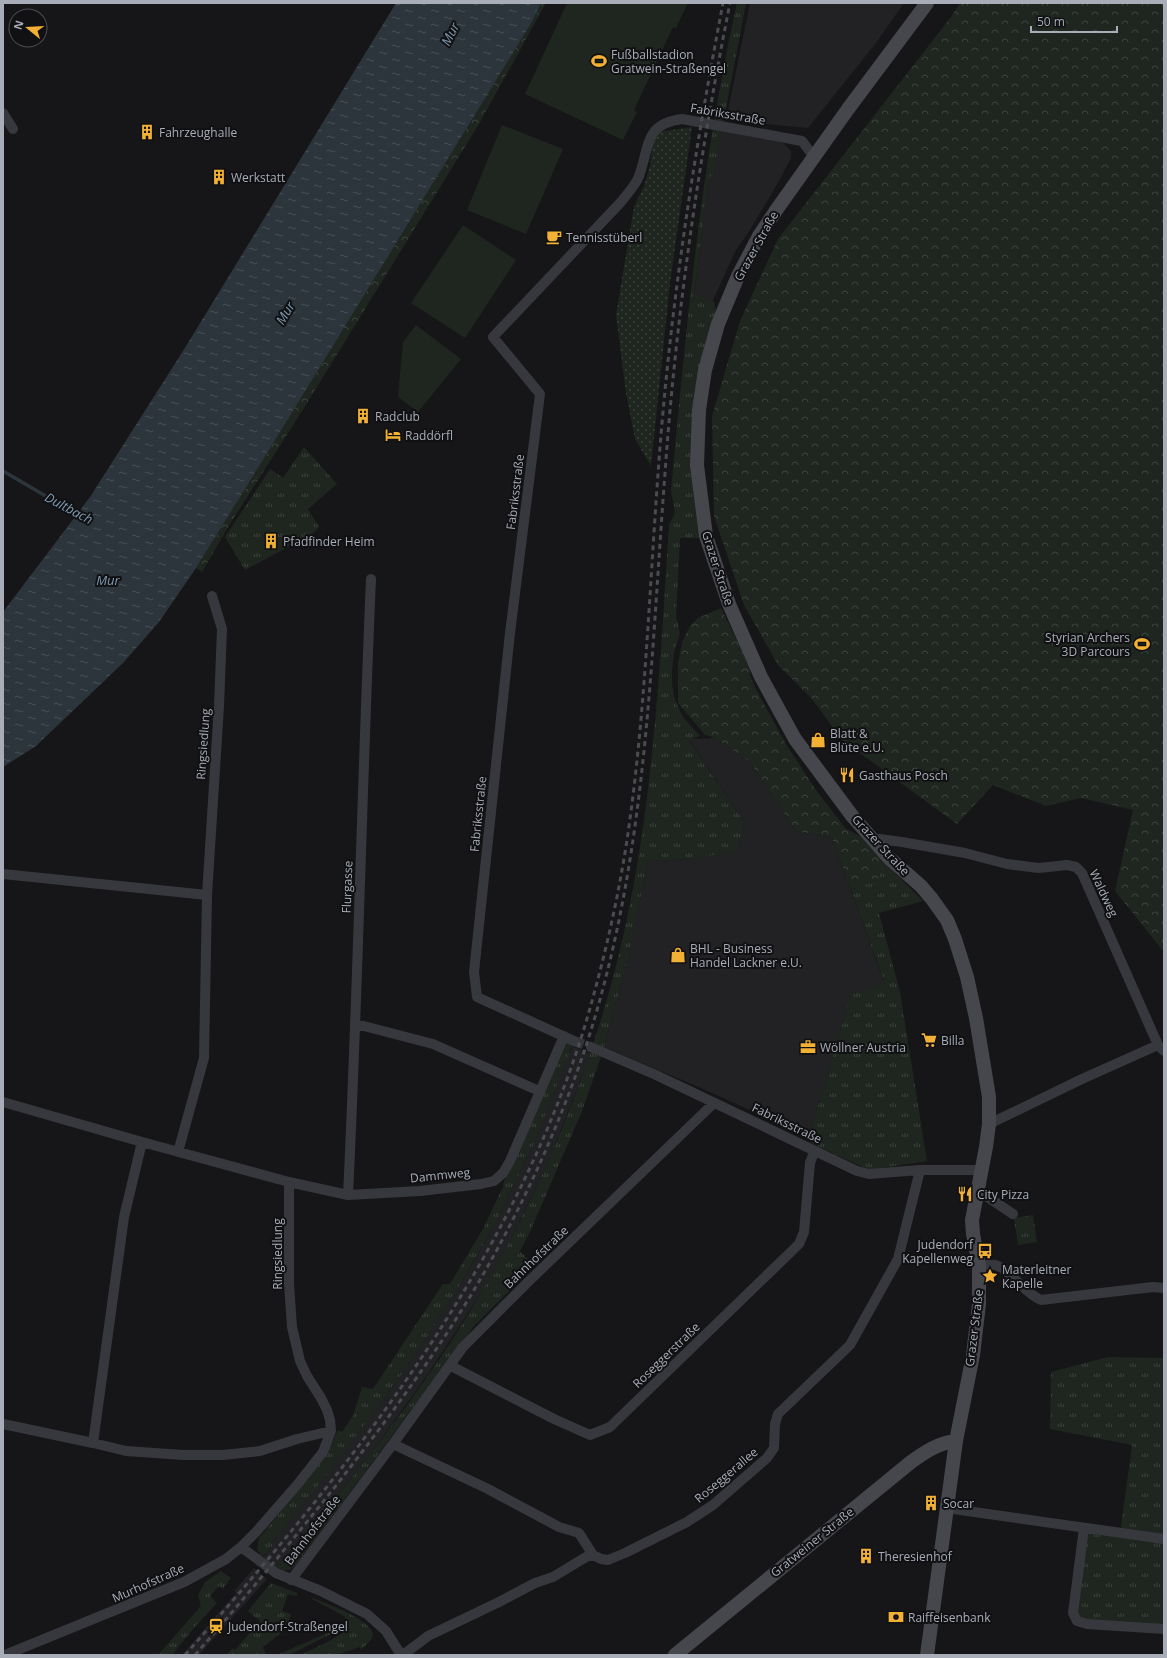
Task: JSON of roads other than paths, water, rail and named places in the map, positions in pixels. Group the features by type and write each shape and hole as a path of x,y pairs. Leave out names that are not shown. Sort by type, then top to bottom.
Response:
{"main road":[{"name":"Grazer Straße","path":"927,3 814,157 759,236 738,276 718,324 705,370 699,410 697,465 706,536 729,604 760,677 796,739 858,823 874,841 932,898 947,920 955,939 967,977 978,1032 989,1097 989,1124 972,1220 979,1266 979,1304 977,1326 956,1440 927,1655"},
{"name":"Gratweiner Straße","path":"675,1655 911,1462 928,1450 941,1444 956,1440"}],"street":[{"path":"3,113 13,129"},
{"name":"Fabriksstraße","path":"574,1040 477,997 474,972 510,634 540,394 493,337 621,202 639,177 646,150 655,129 668,120 682,119 802,141 814,157"},
{"name":"Flurgasse","path":"348,1195 356,1024 361,849 372,579"},
{"name":"Ringsiedlung","path":"178,1152 204,1058 207,895 219,706 222,629 212,596"},
{"name":"Waldweg","path":"874,841 879,839 902,842 965,853 1008,864 1039,868 1067,865 1076,867 1082,873 1161,1048"},
{"path":"3,874 207,895"},
{"path":"356,1024 433,1044 539,1091"},
{"name":"Dammweg","path":"289,1182 348,1195 420,1191 481,1184 494,1181 507,1167 564,1036"},
{"name":"Fabriksstraße","path":"591,1047 656,1075 754,1121 814,1152 857,1171 869,1174 920,1170 982,1170"},
{"path":"989,1124 1082,1079 1161,1048"},
{"path":"3,1102 289,1182"},
{"name":"Bahnhofstraße","path":"402,1655 386,1630 367,1614 333,1596 291,1580 393,1444 463,1347 714,1103"},
{"path":"93,1443 124,1217 142,1142"},
{"name":"Roseggerstraße","path":"450,1366 554,1419 590,1434 610,1427 799,1244 804,1232 810,1163 814,1152"},
{"name":"Roseggerallee","path":"593,1555 601,1559 608,1560 626,1553 687,1522 713,1505 767,1458 774,1448 775,1424 778,1414 850,1345 898,1259 920,1170"},
{"name":"Ringsiedlung","path":"241,1547 292,1491 314,1464 326,1447 331,1431 328,1410 302,1367 294,1334 289,1284 289,1182"},
{"path":"977,1192 983,1194 1013,1214"},
{"path":"979,1266 995,1265 1001,1268 1028,1293 1041,1300 1146,1288 1164,1288"},
{"path":"3,1424 126,1451 184,1455 223,1455 260,1451 297,1439 331,1431"},
{"path":"393,1444 488,1489 559,1528 579,1533 593,1555 586,1556 553,1577 534,1583 499,1602 428,1636 402,1655"},
{"path":"946,1508 1164,1539"},
{"path":"1084,1528 1072,1613 1077,1621 1087,1624 1164,1629"},
{"path":"241,1547 272,1571 291,1580"},
{"name":"Murhofstraße","path":"5,1655 184,1582 226,1559 241,1547"}],"water":[{"name":"Mur","path":"396,3 541,3 532,22 248,484 196,568 159,622 123,663 36,746 3,767 3,612 90,497 183,351"}],"waterway":[{"name":"Dultbach","path":"3,471 80,516"}],"tunnel":[{"path":"574,1041 591,1047"}],"railway":[{"path":"185,1655 306,1513 363,1440 417,1364 467,1285 512,1204 551,1120 583,1032 608,937 619,889 627,840 638,749 646,657 658,474 675,297 692,179 723,3"},
{"path":"195,1655 268,1570 338,1483 375,1435 445,1336 493,1257 523,1199 550,1140 585,1049 606,978 622,907 634,836 643,764 675,355 690,237 708,120 730,3"}],"place":[{"name":"Fußballstadion Gratwein-Straßengel","path":"599,61"},
{"name":"Fahrzeughalle","path":"147,132"},
{"name":"Werkstatt","path":"219,177"},
{"name":"Tennisstüberl","path":"554,237"},
{"name":"Radclub","path":"363,416"},
{"name":"Raddörfl","path":"393,435"},
{"name":"Pfadfinder Heim","path":"271,541"},
{"name":"Styrian Archers 3D Parcours","path":"1142,644"},
{"name":"Blatt & Blüte e.U.","path":"818,740"},
{"name":"Gasthaus Posch","path":"847,775"},
{"name":"BHL - Business Handel Lackner e.U.","path":"678,955"},
{"name":"Billa","path":"929,1040"},
{"name":"Wöllner Austria","path":"808,1047"},
{"name":"City Pizza","path":"965,1194"},
{"name":"Judendorf Kapellenweg","path":"985,1251"},
{"name":"Materleitner Kapelle","path":"990,1276"},
{"name":"Socar","path":"931,1503"},
{"name":"Theresienhof","path":"866,1556"},
{"name":"Raiffeisenbank","path":"896,1617"},
{"name":"Judendorf-Straßengel","path":"216,1626"}]}
